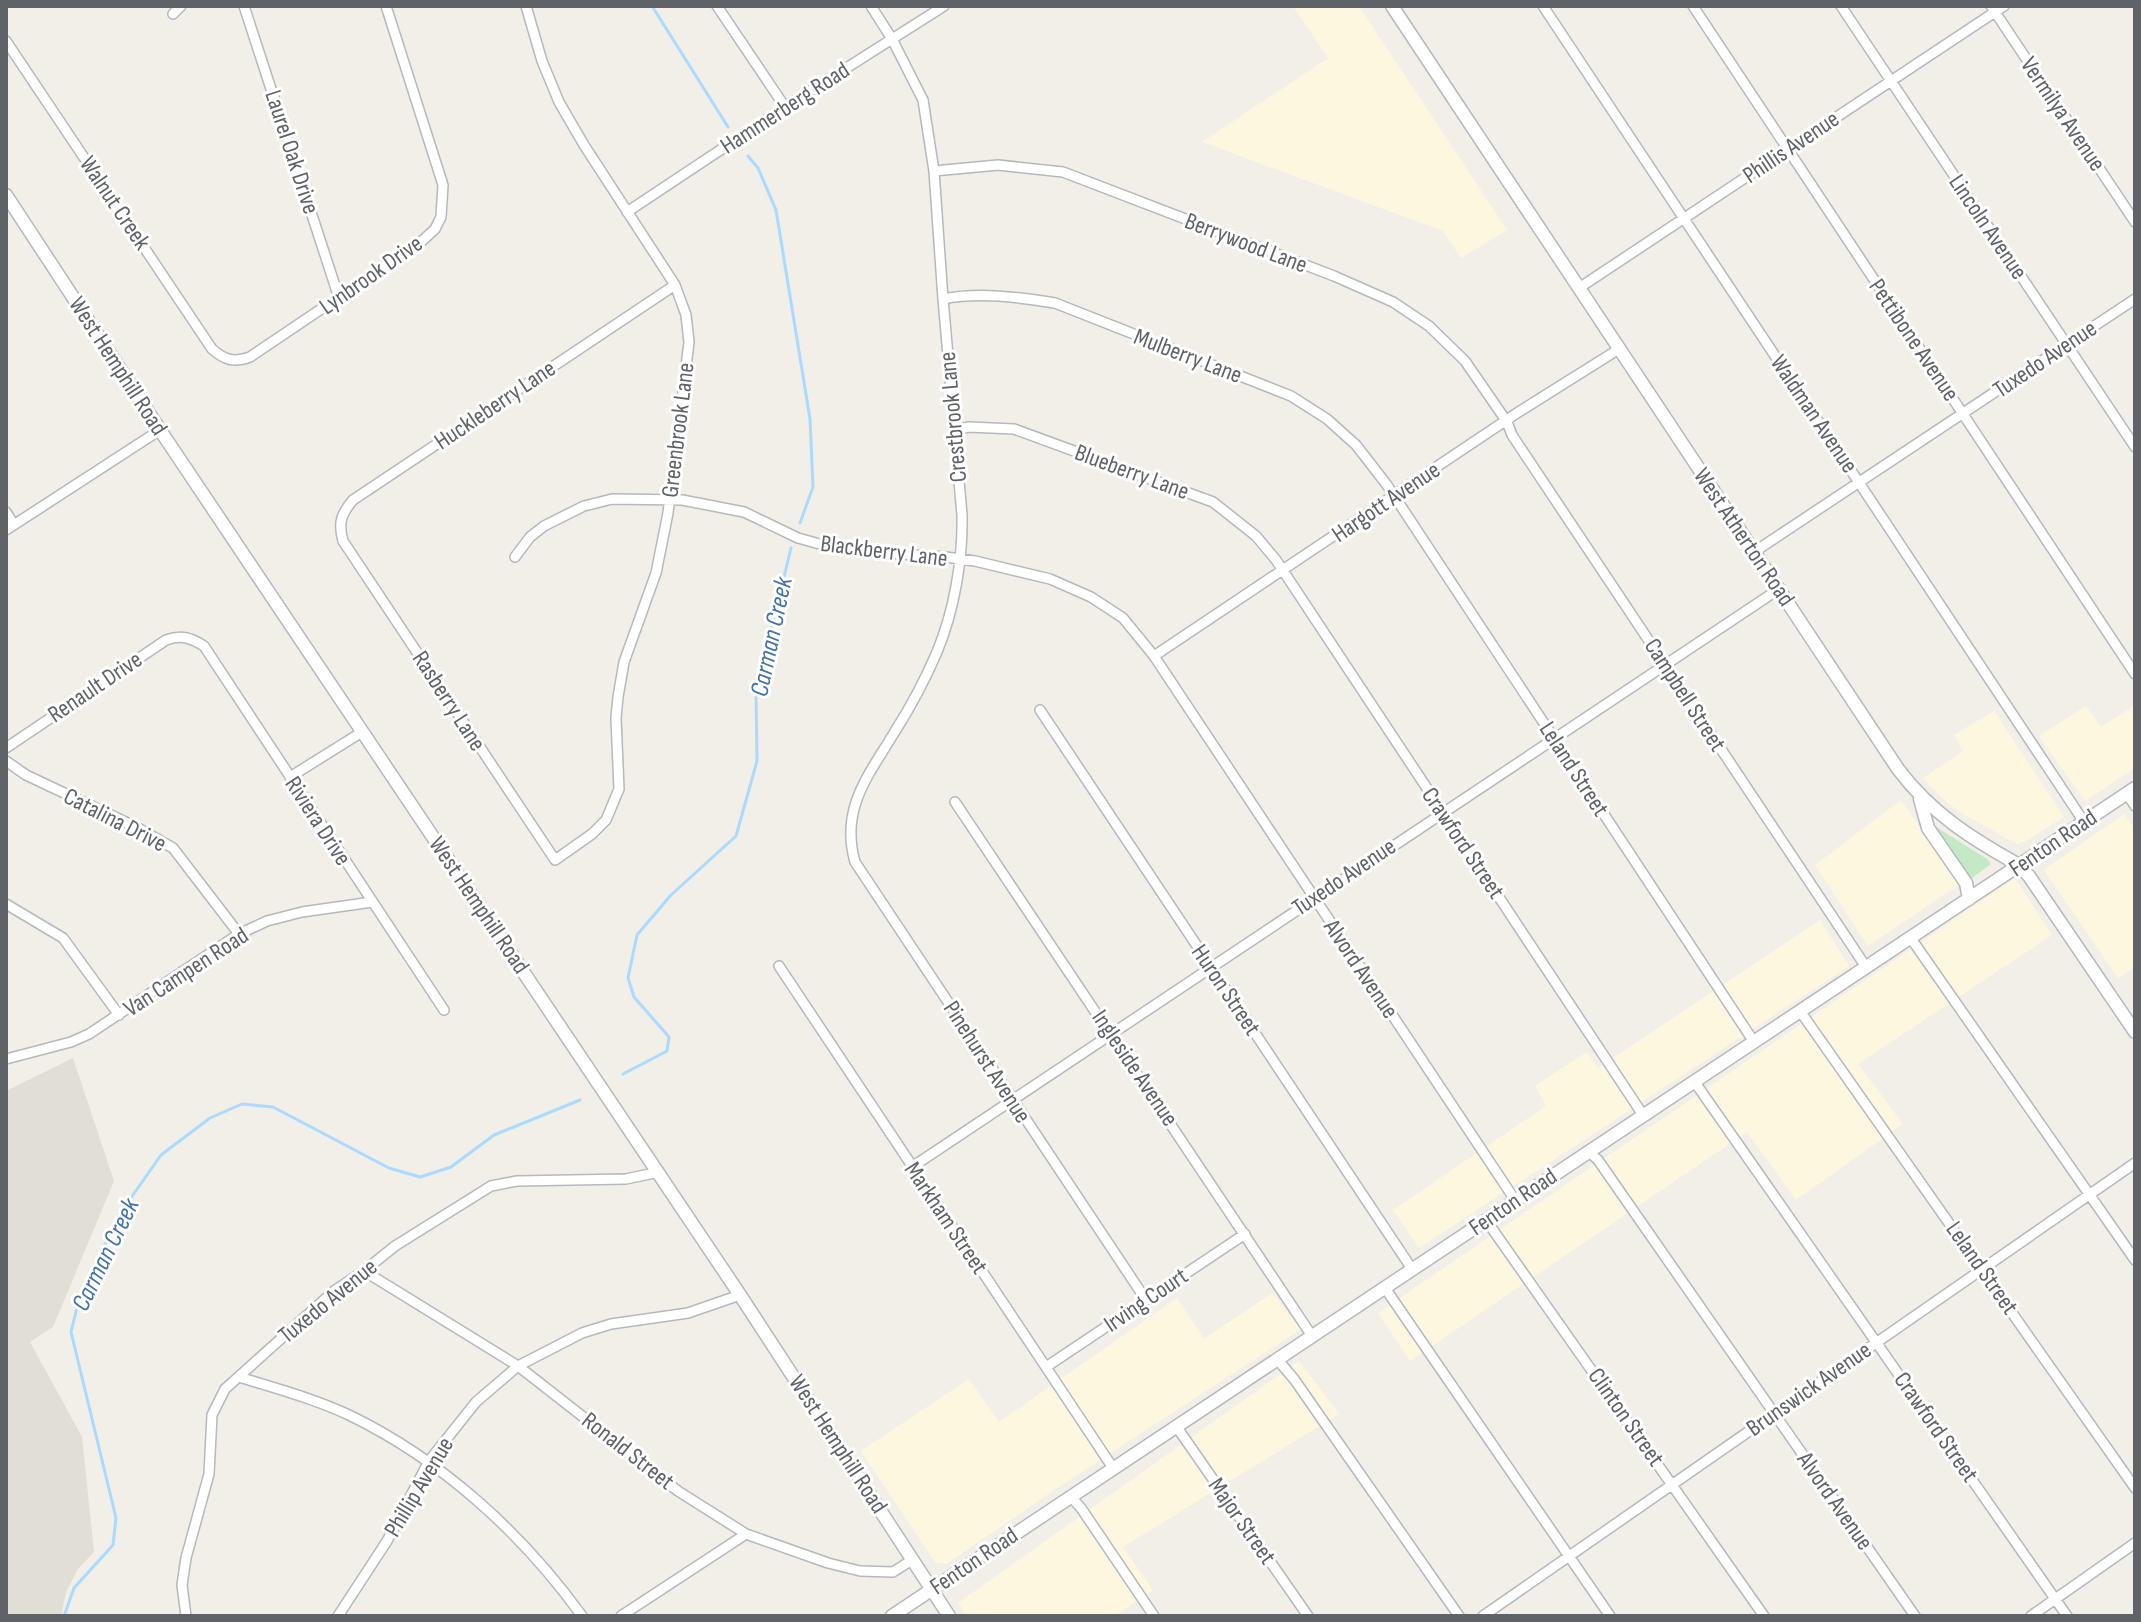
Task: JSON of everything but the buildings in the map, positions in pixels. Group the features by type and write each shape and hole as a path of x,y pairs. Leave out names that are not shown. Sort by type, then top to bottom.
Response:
{"street":[{"name":"Laurel Oak Drive","path":"244,6 339,298"},
{"name":"Lynbrook Drive","path":"228,361 250,357 339,298 435,229 441,217 443,185 386,6"},
{"name":"Greenbrook Lane","path":"526,6 542,61 559,102 675,285 686,315 689,342 669,501 656,573 624,662 616,718 619,789 606,820 555,860"},
{"path":"717,6 785,107"},
{"name":"Crestbrook Lane","path":"851,817 859,790 897,729 938,651 962,561 962,515 934,171 923,100 892,39 871,6"},
{"name":"Hammerberg Road","path":"627,212 944,6"},
{"name":"West Atherton Road","path":"1392,6 1898,769 1919,796 1956,828 2019,865 2029,876 2135,1032"},
{"name":"Waldman Avenue","path":"1543,6 2084,822"},
{"name":"Pettibone Avenue","path":"1693,6 2135,674"},
{"name":"Lincoln Avenue","path":"1841,6 2135,447"},
{"name":"Phillis Avenue","path":"1579,288 1997,8"},
{"name":"Vermilya Avenue","path":"1997,8 2135,222"},
{"name":"Walnut Creek","path":"6,41 212,349 228,361"},
{"name":"Berrywood Lane","path":"934,171 998,165 1063,172 1378,295 1429,326 1465,361 1507,422"},
{"name":"West Hemphill Road","path":"6,195 160,430 659,1172 949,1616"},
{"name":"Huckleberry Lane","path":"343,541 340,522 343,512 353,500 675,285"},
{"name":"Mulberry Lane","path":"943,299 959,296 1017,297 1055,303 1291,396 1327,419 1356,445 1393,497"},
{"name":"Tuxedo Avenue","path":"1754,552 2135,299"},
{"name":"Hargott Avenue","path":"1154,656 1619,349"},
{"name":"Campbell Street","path":"1507,422 1512,435 1866,967"},
{"name":"Blueberry Lane","path":"954,430 969,427 1014,429 1213,502 1256,536 1282,572"},
{"path":"6,512 10,527 160,430"},
{"name":"Leland Street","path":"1393,497 1754,1042"},
{"name":"Blackberry Lane","path":"515,557 544,526 584,506 612,499 682,500 744,512 798,538 841,550 975,561 1050,579 1091,597 1123,618 1154,656"},
{"name":"Rasberry Lane","path":"343,541 555,860"},
{"name":"Crawford Street","path":"1282,572 1643,1115"},
{"name":"Tuxedo Avenue","path":"912,1167 1779,589"},
{"name":"Renault Drive","path":"6,748 166,640 178,636 188,638"},
{"name":"Riviera Drive","path":"188,638 204,646 444,1010"},
{"name":"Alvord Avenue","path":"1154,656 1515,1200"},
{"name":"Huron Street","path":"1040,710 1412,1269"},
{"path":"290,777 362,732"},
{"name":"Catalina Drive","path":"6,761 26,775 173,848 239,934"},
{"path":"2131,791 2135,806"},
{"name":"Fenton Road","path":"892,1616 2131,791"},
{"path":"1919,796 1928,828 1966,883 1969,899"},
{"name":"Ingleside Avenue","path":"955,802 1312,1336"},
{"name":"Pinehurst Avenue","path":"851,817 849,841 855,862 1146,1300"},
{"name":"Van Campen Road","path":"6,1059 71,1042 119,1015 239,934 267,921 302,912 372,902"},
{"path":"6,904 63,938 119,1015"},
{"path":"1910,937 2135,1260"},
{"name":"Markham Street","path":"779,966 1113,1468"},
{"name":"Leland Street","path":"1800,1011 2135,1488"},
{"name":"Crawford Street","path":"1694,1081 2067,1616"},
{"name":"Alvord Avenue","path":"1589,1152 1598,1160 1915,1616"},
{"name":"Brunswick Avenue","path":"1483,1616 2135,1163"},
{"name":"Tuxedo Avenue","path":"186,1616 182,1585 186,1558 209,1474 212,1415 225,1389 334,1291 395,1246 491,1186 517,1181 626,1179 659,1172"},
{"name":"Clinton Street","path":"1486,1220 1764,1616"},
{"name":"Irving Court","path":"1046,1367 1245,1234"},
{"name":"Ronald Street","path":"364,1271 518,1366 678,1491 746,1534 860,1571 893,1572 912,1560"},
{"path":"1385,1288 1610,1616"},
{"name":"Phillip Avenue","path":"338,1616 387,1541 429,1461 476,1402 518,1366 582,1333 611,1324 688,1313 740,1295"},
{"path":"1277,1359 1459,1616"},
{"path":"239,1377 348,1414 429,1461 527,1547 582,1616"},
{"name":"Major Street","path":"1176,1426 1308,1616"},
{"path":"1071,1497 1154,1616"},
{"path":"621,1616 746,1534"},
{"path":"2031,1616 2135,1543"}],"shaded area":[{"path":"1293,6 1359,6 1507,230 1461,258 1443,231 1202,142 1328,58"},
{"path":"2135,705 2135,768 2085,801 2039,736 2086,706 2101,727"},
{"path":"1994,711 2064,817 2017,844 1963,814 1923,778 1963,751 1954,735"},
{"path":"1901,800 1960,884 1868,946 1815,865"},
{"path":"2124,814 2135,829 2135,967 2118,978 2044,870"},
{"path":"2015,878 2052,935 1858,1064 1903,1124 1796,1200 1747,1132 1410,1361 1378,1313"},
{"path":"1820,920 1849,966 1419,1248 1393,1210 1546,1106 1535,1086 1587,1052 1598,1068"},
{"path":"73,1058 114,1181 53,1327 30,1342 82,1437 94,1552 78,1569 66,1592 61,1616 6,1616 6,1091"},
{"path":"1272,1293 1301,1329 946,1564 935,1562 861,1451 969,1379 999,1422 1177,1298 1204,1339"},
{"path":"1299,1361 1339,1414 1123,1547 1153,1590 1114,1616 966,1616 958,1603"}],"green space":[{"path":"1933,825 1987,859 1991,864 1968,881"}],"waterway":[{"name":"Carman Creek","path":"652,6 728,127"},
{"name":"Carman Creek","path":"748,156 758,168 776,210 810,419 813,487 800,523"},
{"name":"Carman Creek","path":"623,1074 667,1051 669,1037 634,997 628,978 637,935 671,895 736,836 757,761 756,693 791,548"},
{"name":"Carman Creek","path":"64,1616 74,1588 113,1545 116,1518 71,1332 79,1299 119,1215 161,1155 210,1118 242,1104 273,1107 389,1168 420,1177 451,1167 494,1135 580,1100"}]}
